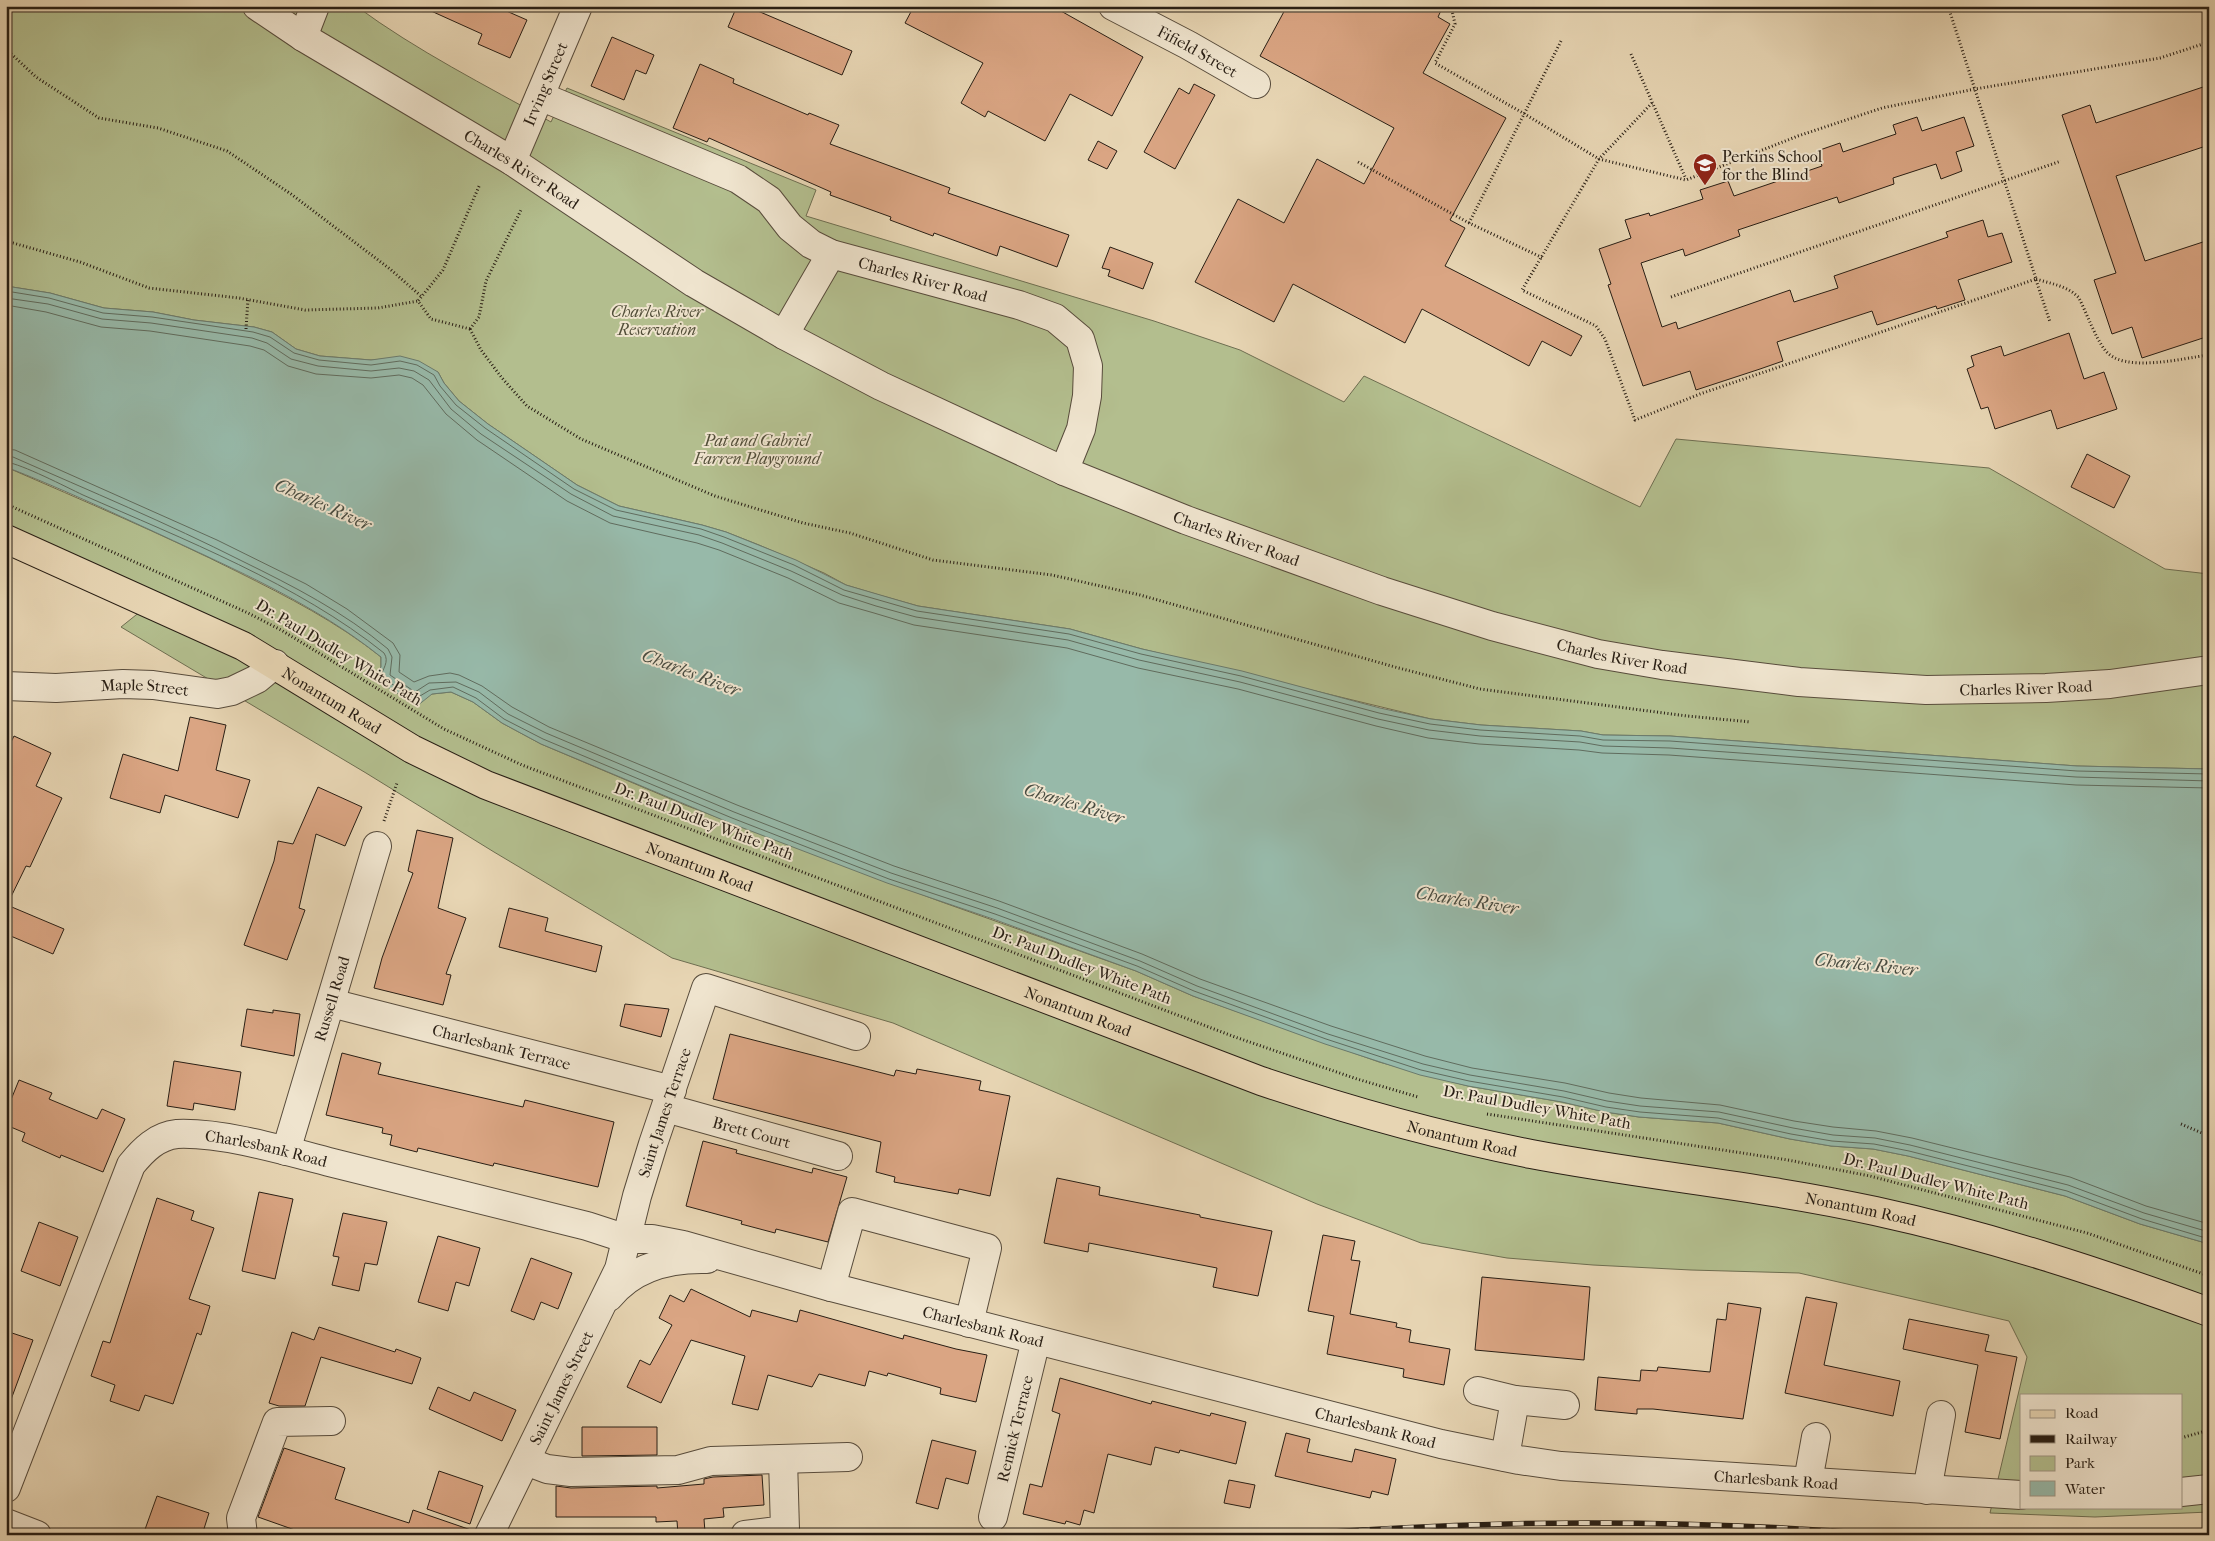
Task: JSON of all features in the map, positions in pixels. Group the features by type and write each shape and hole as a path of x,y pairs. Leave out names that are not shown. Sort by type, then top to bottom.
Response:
{"main road":[{"name":"Nonantum Road","path":"6,539 243,646 412,750 502,792 1316,1100 1422,1129 1532,1154 1756,1188 1930,1223 2053,1257 2209,1312"}],"street":[{"name":"Charles River Road","path":"257,6 303,37 512,161 694,283 784,335 881,386 1064,471 1186,520 1382,591 1492,626 1598,654 1662,665 1799,682 1926,690 2046,688 2110,684 2209,670"},
{"path":"303,37 315,6"},
{"name":"Irving Street","path":"512,161 578,6"},
{"name":"Fifield Street","path":"1113,6 1188,45 1256,84"},
{"name":"Charles River Road","path":"540,96 738,179 769,200 790,227 811,244 831,254 1019,305 1055,318 1080,339 1088,366 1087,396 1081,429 1064,471"},
{"path":"784,335 831,254"},
{"name":"Maple Street","path":"6,686 56,688 123,684 153,685 217,694 232,691 251,682 275,664"},
{"name":"Russell Road","path":"286,1151 377,846"},
{"name":"Saint James Terrace","path":"627,1239 637,1196 706,988 856,1036"},
{"name":"Charlesbank Terrace","path":"331,1003 669,1099"},
{"name":"Brett Court","path":"669,1099 838,1156"},
{"name":"Charlesbank Road","path":"6,1488 131,1165 143,1150 157,1140 175,1134 215,1137 286,1151 587,1226 627,1239 661,1240 744,1264 969,1323 1441,1444 1505,1457 1561,1466 2020,1495"},
{"path":"832,1287 852,1212 988,1248 969,1323"},
{"name":"Saint James Street","path":"489,1535 602,1306 619,1269 627,1239"},
{"name":"Charlesbank Road","path":"602,1306 622,1283 639,1272 655,1266 697,1259 744,1264"},
{"name":"Remick Terrace","path":"993,1516 1036,1340"},
{"path":"1478,1391 1515,1400 1566,1405"},
{"path":"1505,1457 1515,1400"},
{"path":"1926,1490 1941,1416"},
{"path":"243,1535 241,1518 277,1422 331,1421"},
{"path":"1808,1481 1816,1437"},
{"path":"526,1461 547,1468 571,1472 678,1470 711,1461 848,1457"},
{"path":"745,1535 785,1530 783,1459"},
{"path":"2182,1492 2209,1489"},
{"path":"6,1523 37,1535"}],"path":[{"path":"1451,6 1455,24 1435,63 1523,112 1599,159 1686,180 1798,136 1882,108 1975,88 2160,58 2209,42"},
{"path":"1948,6 2050,322"},
{"path":"1469,223 1523,112 1561,41"},
{"path":"6,49 36,77 99,118 158,128 227,151 291,194 390,269 422,297"},
{"path":"1631,54 1686,180"},
{"path":"1652,103 1599,159 1543,258 1522,290 1596,326 1605,339 1635,420 1700,394 2036,279 2067,288 2074,292 2079,298 2105,351 2125,362 2146,364 2209,355"},
{"path":"1671,297 2061,161"},
{"path":"1358,162 1469,223 1543,258"},
{"path":"6,241 80,262 149,288 248,299 305,310 378,308 418,301 422,297 443,270 480,184"},
{"path":"470,329 479,317 486,281 521,210"},
{"path":"246,329 248,299"},
{"path":"418,301 431,319 470,329 481,350 502,378 527,406 581,439 716,496 803,523 850,533 933,560 1052,575 1140,595 1395,668 1480,689 1678,715 1751,722"},
{"name":"Dr. Paul Dudley White Path","path":"6,504 248,613 281,630 444,729 522,765 1235,1037 1357,1079 1427,1099"},
{"path":"377,846 397,783"},
{"name":"Dr. Paul Dudley White Path","path":"1485,1114 1788,1160 1870,1176 2087,1233 2209,1276"},
{"path":"2181,1124 2209,1136"},
{"path":"2182,1438 2209,1430"}],"green space":[{"name":"Charles River Reservation","path":"6,6 356,6 427,53 551,122 567,88 816,190 806,216 1154,321 1240,350 1344,402 1364,376 1640,507 1676,439 1989,468 2165,569 2209,574 2209,769 2077,766 1670,736 1603,735 1581,731 1481,725 1431,719 1142,649 1070,629 918,606 846,585 824,573 726,532 619,506 577,485 488,424 459,401 444,383 438,372 384,359 371,360 320,356 296,349 272,332 254,327 194,320 153,312 104,308 50,293 6,286"},
{"path":"6,467 181,544 257,581 312,611 347,632 381,657 381,667 372,677 432,694 451,692 473,702 502,723 541,744 685,805 939,901 1136,971 1193,996 1379,1062 1468,1086 1562,1102 1605,1112 1639,1117 1718,1123 1790,1139 1831,1146 1873,1149 1908,1156 2065,1196 2140,1224 2209,1244 2209,1512 2095,1517 1990,1513 2027,1357 2009,1321 1799,1273 1593,1265 1507,1258 1421,1243 1317,1204 893,1023 672,958 121,627 151,603 6,539"}],"water":[{"name":"Charles River","path":"6,286 50,293 104,308 153,312 194,320 254,327 272,332 296,349 320,356 371,360 400,356 419,361 438,372 444,383 459,401 488,424 577,485 619,506 726,532 796,560 846,585 918,606 1070,629 1142,649 1242,671 1380,708 1431,719 1481,725 1581,731 1603,735 1670,736 2077,766 2209,769 2209,1244 2140,1224 2065,1196 1908,1156 1873,1149 1831,1146 1790,1139 1718,1123 1639,1117 1605,1112 1420,1075 1325,1044 1193,996 1136,971 887,883 730,823 541,744 502,723 473,702 451,692 432,694 417,706 372,677 381,667 381,657 356,638 302,604 159,534 6,467"}],"building":[{"path":"420,6 495,6 527,20 510,58 478,44 482,34"},
{"path":"737,6 746,6 852,51 842,75 728,27"},
{"path":"914,6 1052,6 1143,57 1112,116 1070,94 1045,141 988,111 985,117 961,103 983,63 905,23"},
{"path":"1287,6 1443,6 1438,17 1450,24 1423,73 1506,118 1450,220 1465,228 1445,266 1582,336 1571,356 1542,341 1529,366 1422,309 1405,343 1293,284 1274,322 1195,282 1238,199 1284,223 1317,159 1364,184 1394,128 1260,56"},
{"path":"612,37 654,55 646,74 636,70 624,100 591,86"},
{"path":"700,64 734,79 733,83 808,115 809,113 839,125 830,144 950,188 948,193 1069,235 1057,267 1000,246 997,256 934,233 933,236 890,220 891,217 830,195 831,192 709,138 707,142 673,128"},
{"path":"1194,84 1215,95 1175,169 1144,152 1179,88 1189,94"},
{"path":"2209,85 2209,145 2116,176 2145,261 2209,240 2209,336 2142,358 2132,327 2112,334 2094,280 2116,273 2062,115 2090,105 2096,123"},
{"path":"1917,117 1922,131 1964,117 1974,146 1956,152 1962,171 1941,179 1936,164 1893,178 1894,184 1839,203 1837,197 1738,230 1740,236 1685,256 1683,249 1641,263 1662,327 1676,322 1678,329 1790,290 1794,302 1838,288 1834,276 1948,237 1946,232 1983,220 1988,237 2002,233 2012,262 1958,280 1965,300 1937,309 1936,306 1877,325 1872,311 1777,342 1783,361 1760,369 1696,390 1690,371 1643,386 1608,285 1611,284 1599,249 1631,238 1625,220 1649,213 1650,216 1703,199 1700,190 1728,181 1734,196 1822,166 1817,151 1840,143 1843,152 1896,134 1893,125"},
{"path":"1098,141 1117,151 1107,169 1088,160"},
{"path":"1110,247 1153,263 1143,289 1108,276 1110,270 1102,268"},
{"path":"2069,333 2084,379 2104,372 2117,409 2057,429 2051,410 1995,429 1988,407 1981,409 1967,369 1974,366 1971,356 2001,346 2004,356"},
{"path":"2087,454 2130,476 2114,508 2071,487"},
{"path":"190,717 226,725 216,770 250,780 238,818 165,795 160,813 110,798 123,754 178,771"},
{"path":"14,736 51,753 36,786 62,798 30,867 26,866 7,905 64,929 53,954 6,934 6,752"},
{"path":"318,787 362,807 345,846 316,834 299,908 305,910 287,960 244,945 274,861 278,841 293,844"},
{"path":"417,830 453,838 438,908 466,918 446,974 451,975 443,1005 374,988 382,958 413,873 408,871"},
{"path":"509,908 548,918 545,931 602,946 596,972 499,947"},
{"path":"625,1004 669,1009 661,1037 620,1026"},
{"path":"247,1009 273,1013 273,1010 300,1014 294,1056 241,1046"},
{"path":"730,1034 894,1076 896,1070 916,1074 917,1069 981,1081 979,1090 1010,1096 990,1196 959,1189 958,1194 894,1182 895,1177 876,1172 881,1142 713,1099"},
{"path":"342,1053 381,1063 378,1074 523,1107 525,1100 614,1122 598,1187 494,1163 493,1166 418,1148 417,1152 390,1145 392,1135 382,1133 383,1128 326,1115"},
{"path":"174,1061 241,1072 235,1110 194,1103 193,1110 167,1106"},
{"path":"19,1080 52,1093 49,1099 97,1119 102,1109 125,1119 103,1172 61,1155 60,1158 22,1141 25,1133 6,1125 6,1112"},
{"path":"703,1141 737,1150 736,1153 812,1173 813,1168 847,1177 828,1242 776,1229 775,1233 741,1224 742,1221 686,1206"},
{"path":"1057,1178 1100,1187 1099,1195 1272,1231 1258,1296 1213,1287 1217,1268 1089,1243 1088,1252 1044,1243"},
{"path":"259,1192 293,1199 275,1279 242,1271"},
{"path":"157,1198 194,1211 191,1220 214,1228 189,1299 210,1306 201,1335 197,1333 173,1404 145,1395 139,1411 110,1401 115,1385 91,1376 103,1341 110,1343"},
{"path":"343,1213 387,1222 377,1265 365,1263 359,1291 332,1285 339,1257 333,1256"},
{"path":"39,1222 78,1237 60,1286 21,1271"},
{"path":"1323,1235 1355,1241 1351,1260 1360,1261 1350,1314 1397,1323 1396,1327 1411,1330 1409,1342 1450,1349 1444,1385 1403,1377 1404,1369 1327,1354 1334,1316 1308,1311"},
{"path":"438,1236 480,1248 469,1286 456,1282 448,1311 418,1302"},
{"path":"531,1258 572,1273 558,1309 541,1302 534,1320 511,1311"},
{"path":"1482,1277 1590,1287 1584,1360 1475,1350"},
{"path":"691,1289 750,1317 752,1310 797,1322 800,1310 903,1339 904,1335 987,1355 976,1402 940,1394 941,1388 888,1373 887,1376 869,1371 865,1386 819,1374 812,1387 768,1375 758,1410 732,1404 745,1356 691,1340 661,1403 627,1387 640,1360 650,1365 672,1325 659,1318 670,1295 684,1302"},
{"path":"1806,1297 1837,1303 1824,1365 1900,1381 1893,1416 1785,1393"},
{"path":"1728,1303 1761,1308 1743,1419 1653,1409 1637,1409 1637,1414 1595,1410 1598,1377 1640,1381 1641,1370 1657,1371 1658,1367 1710,1372 1717,1319 1726,1320"},
{"path":"1909,1319 1989,1335 1985,1351 2017,1357 2000,1439 1965,1432 1978,1365 1903,1349"},
{"path":"319,1327 395,1352 396,1349 421,1358 412,1384 321,1357 305,1406 279,1406 269,1403 292,1332 314,1340"},
{"path":"6,1331 33,1340 9,1405 6,1404"},
{"path":"1060,1378 1151,1404 1152,1401 1210,1416 1211,1413 1246,1422 1236,1464 1180,1450 1179,1453 1155,1447 1151,1465 1108,1454 1094,1513 1084,1510 1080,1525 1066,1521 1065,1524 1023,1514 1030,1484 1042,1487 1060,1414 1052,1411"},
{"path":"438,1387 470,1401 474,1392 516,1410 502,1441 429,1409"},
{"path":"582,1427 657,1427 657,1455 582,1456"},
{"path":"1286,1433 1310,1439 1307,1452 1352,1462 1355,1449 1396,1459 1388,1495 1372,1491 1370,1498 1275,1476"},
{"path":"932,1440 976,1451 968,1484 946,1478 938,1509 916,1503"},
{"path":"284,1448 345,1468 335,1499 409,1523 413,1510 474,1531 474,1535 309,1535 258,1517"},
{"path":"439,1471 483,1486 470,1524 427,1509"},
{"path":"762,1475 764,1505 723,1508 724,1517 704,1519 705,1532 678,1534 677,1521 656,1522 656,1517 556,1517 556,1486 571,1488 657,1486 657,1488 704,1484 704,1479 713,1477"},
{"path":"1229,1480 1255,1485 1250,1508 1224,1503"},
{"path":"157,1496 209,1513 202,1535 143,1535"}],"railway":[{"path":"1293,1535 1442,1526 1591,1523 1740,1526 1889,1535"}],"place":[{"name":"Perkins School for the Blind","path":"1705,186"}],"park label":[{"name":"Pat and Gabriel Farren Playground","path":"757,449"}]}
